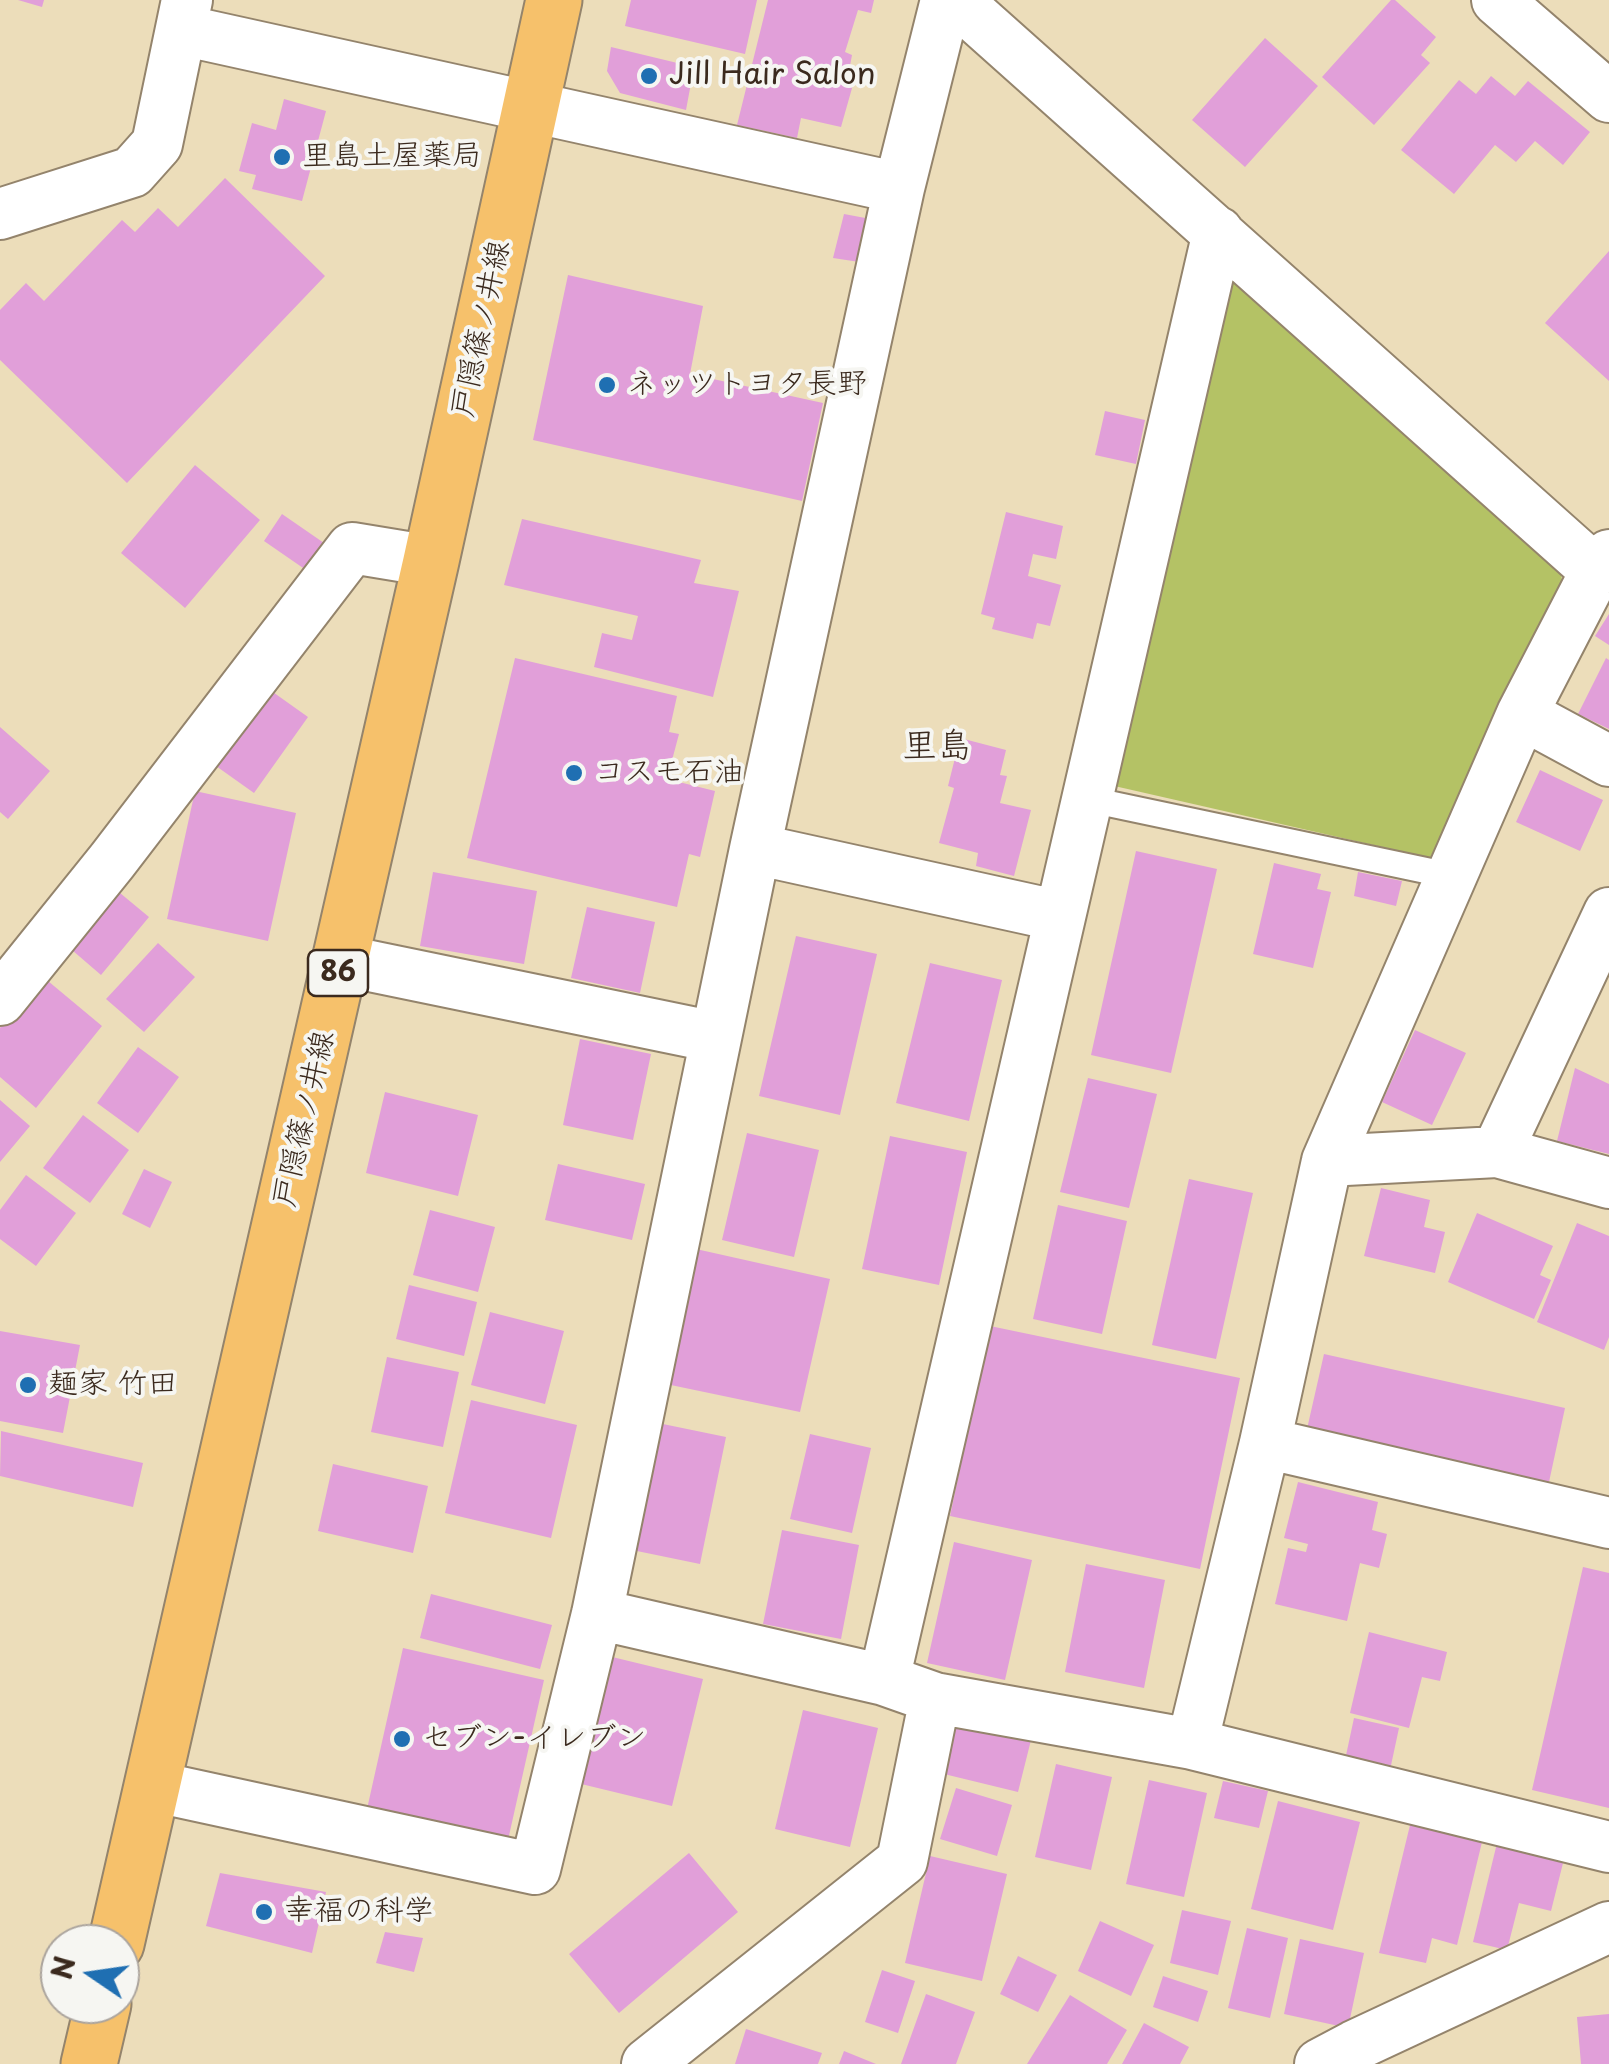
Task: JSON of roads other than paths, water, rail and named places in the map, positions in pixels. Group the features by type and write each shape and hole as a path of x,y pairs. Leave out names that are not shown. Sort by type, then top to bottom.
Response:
{"main road":[{"name":"戸隠篠ノ井線","path":"121,1924 431,561 554,0"},
{"path":"89,2064 98,2024"}],"street":[{"path":"152,1786 535,1868 597,1614 715,1037 898,188 946,0"},
{"path":"956,0 1218,232 1603,563 1522,714 1327,1162 1192,1744"},
{"path":"1497,0 1609,98"},
{"path":"0,214 132,172 157,144 185,15 530,106 898,188"},
{"path":"884,1680 1218,232"},
{"path":"0,1000 352,548 431,561"},
{"path":"1522,714 1609,761"},
{"path":"755,849 1060,916"},
{"path":"1497,1152 1609,914"},
{"path":"341,960 715,1037"},
{"path":"1327,1162 1497,1152 1609,1183"},
{"path":"1264,1443 1609,1523"},
{"path":"597,1614 884,1680 935,1698 1192,1744 1609,1847"},
{"path":"647,2064 902,1861 935,1698"},
{"path":"1320,2064 1609,1927"}],"lane":[{"path":"1087,800 1452,876"}],"place":[{"name":"Jill Hair Salon","path":"649,76"},
{"name":"里島土屋薬局","path":"282,157"},
{"name":"ネッツトヨタ長野","path":"607,385"},
{"name":"コスモ石油","path":"574,773"},
{"name":"麺家 竹田","path":"28,1385"},
{"name":"セブン-イレブン","path":"402,1739"},
{"name":"幸福の科学","path":"264,1912"}],"district":[{"name":"里島","path":"937,747"}]}
